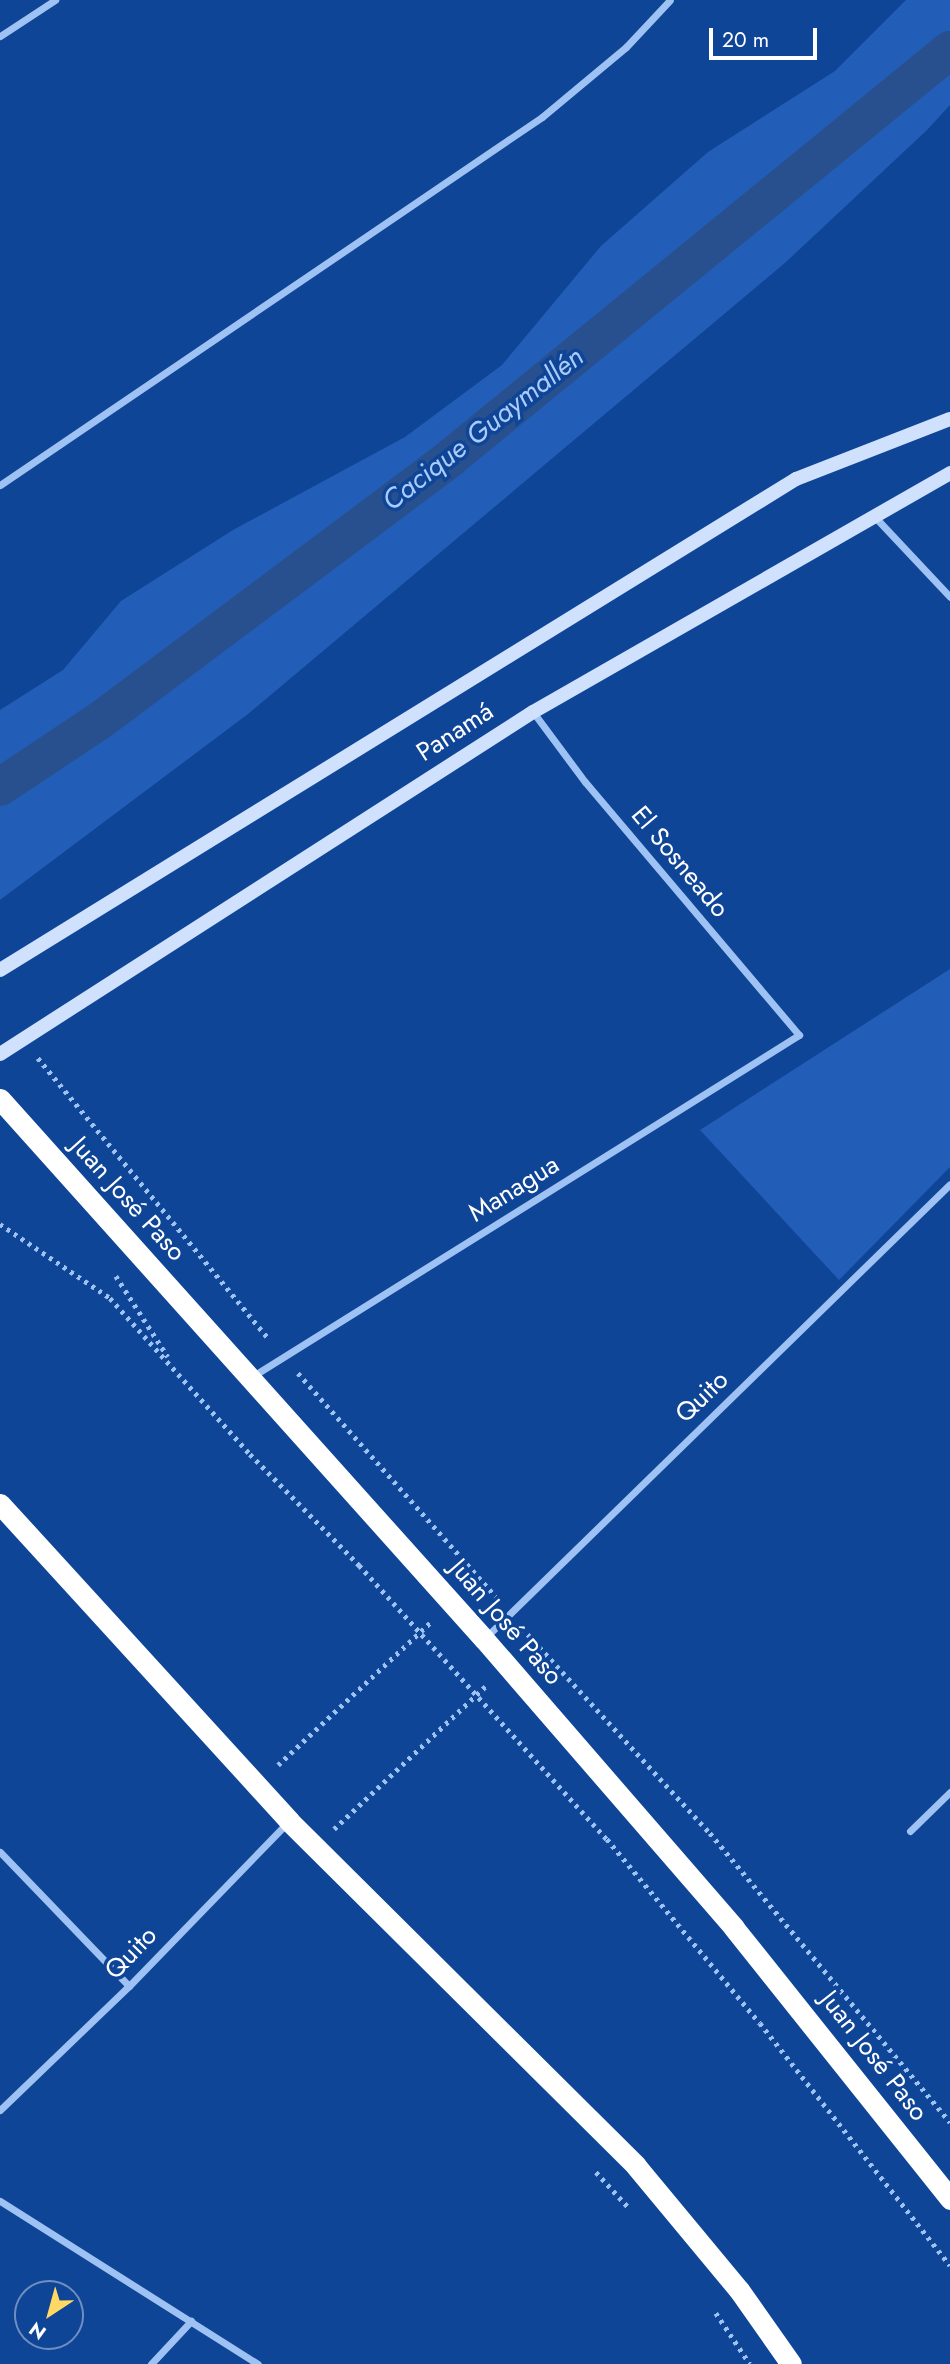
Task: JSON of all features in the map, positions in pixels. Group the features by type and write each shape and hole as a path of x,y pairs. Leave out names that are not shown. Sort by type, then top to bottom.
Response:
{"highway":[{"name":"Juan José Paso","path":"0,1099 508,1666 777,1978 950,2199"},
{"path":"0,1504 289,1821 636,2166 731,2280 791,2364"}],"street":[{"path":"0,36 55,0"},
{"path":"0,485 542,117 626,47 670,0"},
{"name":"Panamá","path":"0,970 796,479 950,419"},
{"name":"Panamá","path":"0,1054 533,712 872,514 950,473"},
{"path":"872,514 950,597"},
{"name":"El Sosneado","path":"533,712 584,782 799,1035"},
{"name":"Managua","path":"250,1378 799,1035"},
{"name":"Quito","path":"484,1639 950,1184"},
{"path":"910,1831 950,1792"},
{"name":"Quito","path":"0,2110 129,1986 289,1821"},
{"path":"0,1852 129,1986"},
{"path":"0,2201 258,2364"},
{"path":"151,2364 191,2322"}],"path":[{"path":"34,1051 47,1074 284,1356 535,1643 710,1833 950,2122"},
{"path":"0,1224 110,1298 475,1696 641,1880 950,2265"},
{"path":"257,1785 480,1577"},
{"path":"315,1848 475,1696 535,1643"}],"shaded area":[{"path":"906,0 950,0 950,105 927,130 786,262 248,714 0,900 0,710 63,670 121,601 233,530 405,437 502,365 601,246 708,152 835,71"},
{"path":"950,969 950,1167 839,1280 700,1130"}],"waterway":[{"name":"Cacique Guaymallén","path":"0,787 102,719 449,459 950,50"}]}
